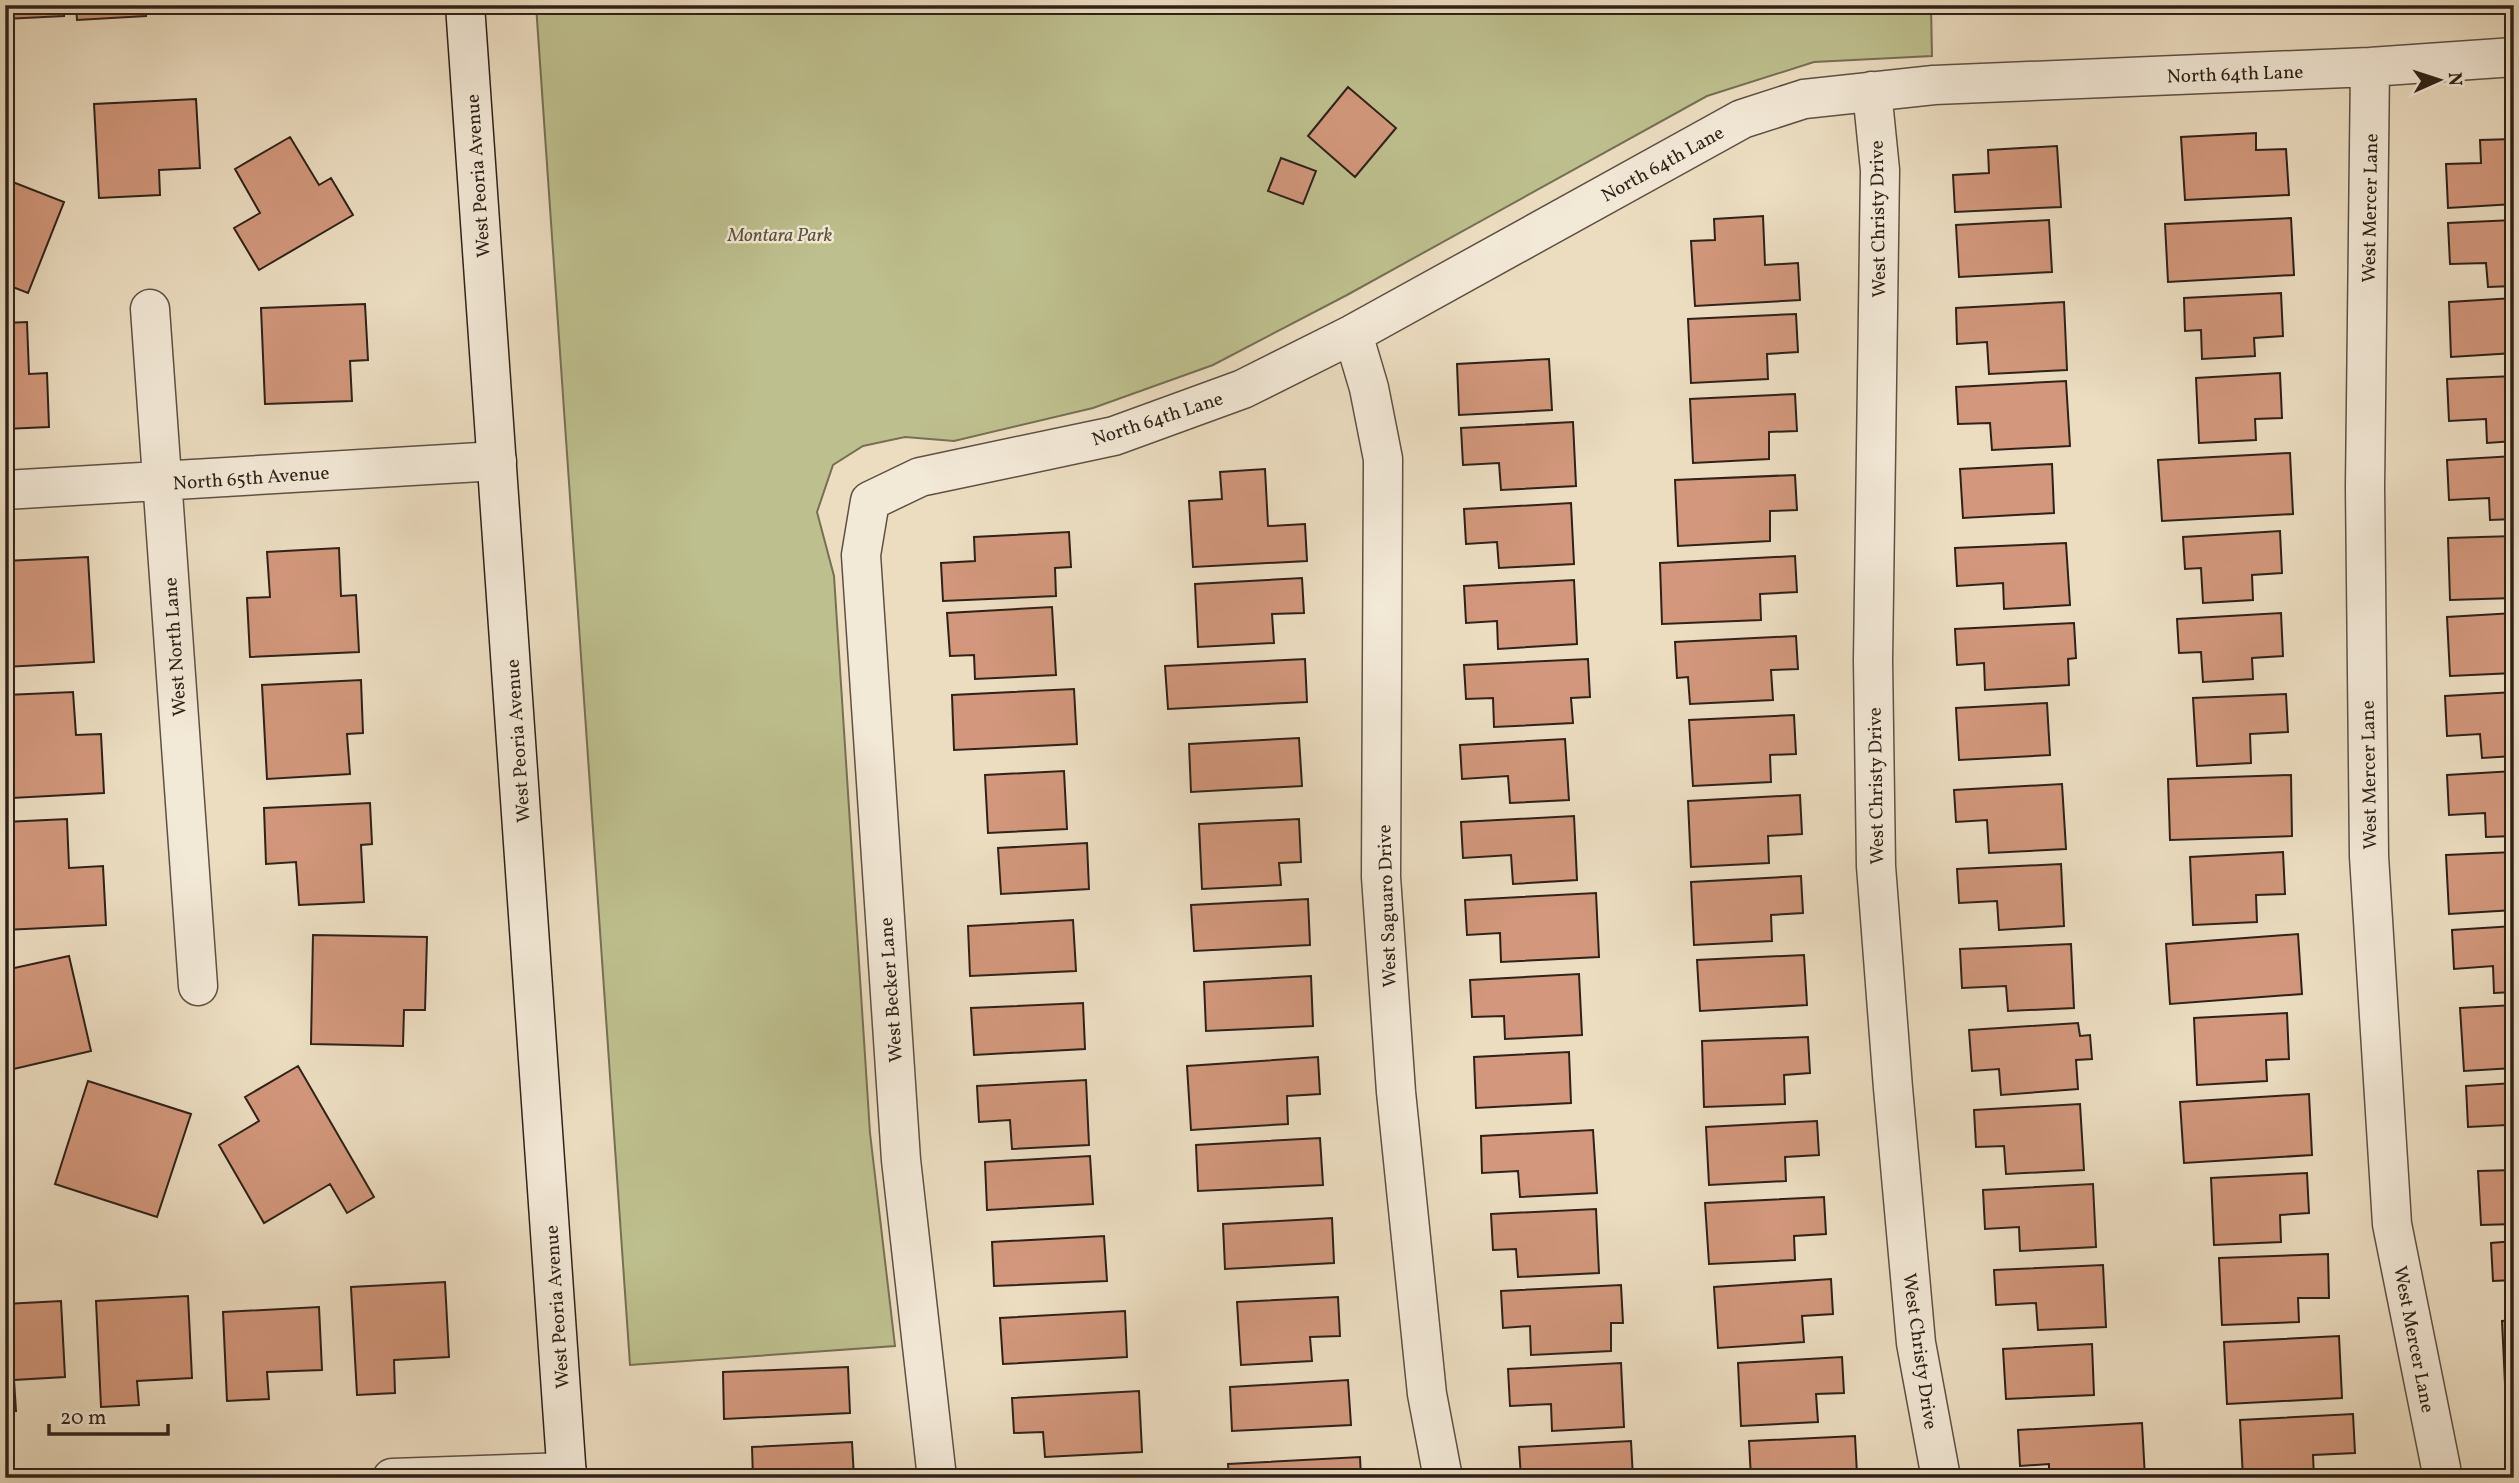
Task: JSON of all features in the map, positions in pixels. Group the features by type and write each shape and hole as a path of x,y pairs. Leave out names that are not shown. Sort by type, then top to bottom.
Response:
{"street":[{"name":"West Peoria Avenue","path":"465,5 567,1475"},
{"name":"North 64th Lane","path":"870,501 920,477 1114,436 1243,389 1353,334 1742,119 1804,99 1934,85 2370,67 2514,57"},
{"name":"West Mercer Lane","path":"2370,67 2365,488 2368,856 2392,1224 2441,1468 2439,1478"},
{"name":"West Christy Drive","path":"1872,91 1880,170 1873,661 1876,866 1916,1343 1941,1478"},
{"name":"West North Lane","path":"150,309 198,985"},
{"name":"West Saguaro Drive","path":"1353,334 1369,388 1382,459 1381,877 1396,1092 1427,1394 1443,1478"},
{"name":"North 65th Avenue","path":"5,490 497,461"},
{"name":"West Becker Lane","path":"870,501 861,555 900,1146 937,1478"},
{"path":"392,1478 567,1475"}],"green space":[{"name":"Montara Park","path":"536,5 1931,5 1932,56 1814,62 1707,96 1347,295 1213,365 1093,408 954,441 905,437 863,446 833,465 817,512 834,576 870,1133 895,1346 630,1365"}],"building":[{"path":"5,5 64,5 64,16 5,19"},
{"path":"76,5 146,5 146,16 77,20"},
{"path":"1942,5 2004,5 2004,6 1942,9"},
{"path":"1348,87 1396,128 1355,177 1308,136"},
{"path":"196,99 200,168 159,170 160,195 99,198 94,104"},
{"path":"2256,133 2256,150 2286,149 2289,195 2185,200 2181,137"},
{"path":"290,137 319,185 331,178 353,215 259,270 234,228 260,213 235,169"},
{"path":"2514,139 2514,204 2448,208 2446,164 2481,163 2480,140"},
{"path":"2057,146 2061,207 1955,212 1953,175 1989,173 1988,150"},
{"path":"1281,158 1316,171 1303,204 1268,191"},
{"path":"5,179 64,202 28,293 5,284"},
{"path":"1763,216 1765,265 1798,263 1800,300 1695,306 1691,241 1715,240 1714,219"},
{"path":"2291,218 2294,275 2168,282 2165,224"},
{"path":"2049,220 2052,272 1959,277 1956,225"},
{"path":"2514,220 2514,286 2488,287 2486,263 2450,264 2448,223"},
{"path":"2281,293 2283,336 2254,338 2255,356 2202,359 2201,330 2185,331 2184,298"},
{"path":"2514,298 2514,353 2451,357 2449,302"},
{"path":"2064,302 2067,370 1989,374 1987,342 1957,344 1956,308"},
{"path":"365,304 368,360 350,361 352,401 265,404 261,308"},
{"path":"1796,314 1798,352 1767,354 1768,379 1691,383 1688,319"},
{"path":"27,322 29,374 47,373 49,427 5,429 5,323"},
{"path":"1549,359 1552,410 1459,415 1457,364"},
{"path":"2280,373 2282,418 2255,419 2256,440 2199,443 2196,378"},
{"path":"2514,376 2514,441 2487,443 2486,419 2449,421 2447,379"},
{"path":"2066,381 2070,446 1992,450 1990,423 1958,424 1956,387"},
{"path":"1795,394 1797,431 1769,432 1769,459 1693,463 1690,399"},
{"path":"1573,422 1576,486 1501,490 1499,463 1463,465 1461,428"},
{"path":"2290,453 2293,514 2162,521 2158,460"},
{"path":"2514,456 2514,519 2490,520 2489,498 2449,500 2447,460"},
{"path":"2052,464 2054,513 1963,518 1960,469"},
{"path":"1265,469 1268,526 1305,524 1307,561 1193,567 1189,501 1222,499 1220,472"},
{"path":"1795,475 1797,510 1770,511 1770,541 1678,546 1675,480"},
{"path":"1571,503 1574,564 1499,568 1497,542 1466,544 1464,509"},
{"path":"2280,531 2282,573 2252,575 2253,600 2203,603 2201,568 2185,569 2183,537"},
{"path":"1069,532 1071,567 1055,568 1056,596 943,601 941,563 975,561 974,537"},
{"path":"2514,536 2514,598 2450,600 2448,538"},
{"path":"2066,543 2070,605 2004,609 2003,583 1957,586 1955,548"},
{"path":"339,548 341,596 356,595 359,652 250,657 247,598 270,597 267,552"},
{"path":"1795,556 1797,592 1760,594 1761,620 1662,624 1660,563"},
{"path":"88,557 94,662 5,667 5,561"},
{"path":"1302,578 1304,613 1272,614 1274,643 1198,647 1195,584"},
{"path":"1574,580 1577,644 1498,649 1497,621 1466,623 1464,586"},
{"path":"1052,607 1056,675 975,679 974,655 950,656 947,613"},
{"path":"2281,613 2283,656 2252,658 2253,679 2203,682 2201,652 2179,653 2177,619"},
{"path":"2514,613 2514,673 2450,676 2447,617"},
{"path":"2074,623 2076,658 2068,659 2069,685 1985,690 1984,663 1957,665 1955,629"},
{"path":"1796,636 1798,669 1771,670 1773,700 1690,704 1688,677 1677,678 1675,642"},
{"path":"1305,659 1307,702 1168,709 1165,666"},
{"path":"1588,659 1590,697 1571,698 1573,723 1494,727 1493,698 1466,699 1464,665"},
{"path":"361,680 363,733 347,734 350,774 267,779 262,685"},
{"path":"1074,689 1077,744 954,750 952,695"},
{"path":"73,692 76,735 101,734 104,793 12,798 6,695"},
{"path":"2514,692 2514,756 2482,758 2480,734 2447,736 2445,696"},
{"path":"2286,694 2288,732 2250,734 2251,763 2197,766 2193,698"},
{"path":"2047,703 2050,755 1959,760 1956,708"},
{"path":"1794,715 1796,754 1770,755 1771,782 1693,786 1689,720"},
{"path":"1299,738 1302,786 1191,792 1189,744"},
{"path":"1565,739 1569,800 1510,803 1508,776 1462,779 1460,745"},
{"path":"1064,771 1067,829 988,833 985,775"},
{"path":"2514,771 2514,836 2486,837 2485,813 2449,815 2447,775"},
{"path":"2291,775 2292,836 2170,840 2168,779"},
{"path":"2062,784 2066,849 1989,853 1987,820 1956,822 1954,790"},
{"path":"1800,795 1802,834 1768,836 1769,863 1691,867 1688,801"},
{"path":"370,803 372,844 361,845 364,902 299,905 296,862 266,864 264,808"},
{"path":"1574,816 1577,880 1513,884 1511,855 1463,858 1461,822"},
{"path":"67,819 69,868 103,866 106,925 5,930 5,822"},
{"path":"1299,819 1301,862 1279,863 1281,885 1202,889 1199,824"},
{"path":"1087,843 1089,889 1001,894 998,848"},
{"path":"2283,852 2285,894 2256,895 2257,922 2193,925 2190,857"},
{"path":"2514,852 2514,910 2449,914 2446,855"},
{"path":"2061,864 2064,926 1999,930 1997,901 1959,903 1957,869"},
{"path":"1801,876 1803,913 1771,915 1772,941 1694,945 1691,882"},
{"path":"1596,893 1599,957 1501,962 1500,933 1467,935 1465,900"},
{"path":"1308,899 1310,945 1194,951 1191,905"},
{"path":"1073,920 1076,971 970,976 968,926"},
{"path":"2514,926 2514,992 2494,993 2493,966 2454,969 2452,930"},
{"path":"2298,934 2302,994 2170,1004 2166,944"},
{"path":"313,935 427,937 425,1010 404,1010 403,1046 311,1044"},
{"path":"2071,944 2074,1008 2008,1011 2006,986 1962,988 1960,949"},
{"path":"1804,955 1807,1005 1700,1011 1697,960"},
{"path":"69,956 91,1051 5,1071 5,970"},
{"path":"1579,974 1582,1035 1505,1039 1504,1016 1472,1017 1470,980"},
{"path":"1311,976 1313,1026 1206,1031 1204,982"},
{"path":"1083,1003 1085,1049 974,1055 971,1008"},
{"path":"2514,1005 2514,1068 2464,1071 2460,1008"},
{"path":"2287,1013 2289,1059 2266,1060 2267,1081 2197,1085 2194,1018"},
{"path":"2078,1023 2080,1036 2090,1035 2092,1059 2076,1060 2078,1089 2001,1095 1999,1069 1972,1071 1969,1030"},
{"path":"1808,1037 1810,1073 1784,1075 1785,1104 1704,1107 1702,1041"},
{"path":"1569,1052 1571,1103 1476,1108 1474,1057"},
{"path":"1318,1057 1320,1094 1287,1096 1288,1124 1191,1130 1187,1066"},
{"path":"298,1066 374,1197 347,1213 330,1184 264,1223 219,1145 259,1121 245,1097"},
{"path":"1086,1080 1089,1145 1012,1149 1010,1120 979,1122 977,1086"},
{"path":"88,1081 191,1114 157,1217 55,1184"},
{"path":"2514,1083 2514,1149 2508,1149 2507,1125 2468,1127 2466,1086"},
{"path":"2309,1094 2312,1155 2184,1163 2180,1102"},
{"path":"2080,1104 2084,1170 2006,1174 2004,1146 1976,1147 1974,1110"},
{"path":"1817,1121 1819,1155 1785,1157 1786,1181 1709,1185 1706,1127"},
{"path":"1593,1130 1597,1193 1520,1197 1518,1171 1482,1173 1481,1136"},
{"path":"1320,1138 1323,1185 1198,1191 1196,1145"},
{"path":"1090,1156 1093,1204 987,1210 985,1162"},
{"path":"2514,1170 2514,1224 2481,1225 2478,1171"},
{"path":"2307,1173 2309,1213 2280,1215 2281,1242 2214,1245 2211,1178"},
{"path":"2093,1184 2096,1247 2020,1251 2019,1227 1985,1229 1983,1190"},
{"path":"1824,1197 1826,1234 1794,1236 1795,1260 1709,1264 1705,1203"},
{"path":"1596,1209 1599,1273 1518,1277 1516,1249 1493,1250 1491,1214"},
{"path":"1332,1218 1334,1263 1225,1269 1223,1224"},
{"path":"1104,1236 1107,1281 994,1286 992,1242"},
{"path":"2514,1241 2514,1280 2493,1281 2491,1243"},
{"path":"2328,1254 2329,1298 2298,1298 2299,1322 2222,1325 2219,1258"},
{"path":"2103,1265 2106,1327 2038,1330 2036,1303 1996,1305 1994,1270"},
{"path":"1831,1279 1833,1314 1802,1316 1804,1342 1718,1348 1714,1287"},
{"path":"445,1282 449,1357 394,1360 395,1393 357,1395 351,1287"},
{"path":"1621,1285 1623,1323 1611,1323 1611,1351 1531,1355 1530,1326 1503,1328 1501,1291"},
{"path":"188,1296 192,1378 137,1381 139,1405 101,1407 96,1301"},
{"path":"1338,1297 1340,1336 1310,1337 1312,1361 1241,1365 1237,1302"},
{"path":"61,1301 65,1377 14,1380 16,1411 5,1412 5,1304"},
{"path":"319,1307 322,1370 267,1372 269,1399 227,1401 223,1312"},
{"path":"1125,1311 1127,1357 1003,1364 1000,1318"},
{"path":"2514,1320 2514,1383 2505,1384 2502,1321"},
{"path":"2339,1336 2342,1398 2227,1404 2224,1342"},
{"path":"2092,1344 2094,1395 2006,1399 2003,1349"},
{"path":"1842,1357 1844,1393 1816,1394 1818,1422 1741,1426 1738,1363"},
{"path":"1621,1363 1624,1427 1552,1431 1551,1404 1510,1406 1508,1369"},
{"path":"848,1367 850,1413 724,1419 723,1372"},
{"path":"1348,1380 1351,1425 1232,1431 1230,1387"},
{"path":"1139,1391 1142,1452 1045,1457 1043,1432 1014,1433 1012,1398"},
{"path":"2514,1398 2514,1438 2508,1439 2506,1399"},
{"path":"2353,1414 2355,1453 2313,1455 2314,1478 2243,1478 2240,1420"},
{"path":"2142,1423 2145,1478 2049,1478 2049,1464 2020,1466 2018,1430"},
{"path":"1855,1436 1857,1474 1829,1478 1751,1478 1749,1441"},
{"path":"1631,1441 1633,1478 1521,1478 1519,1447"},
{"path":"852,1442 854,1478 753,1478 752,1447"},
{"path":"1360,1457 1361,1478 1229,1478 1228,1464"},
{"path":"1136,1469 1136,1478 1021,1478 1020,1475"}]}
